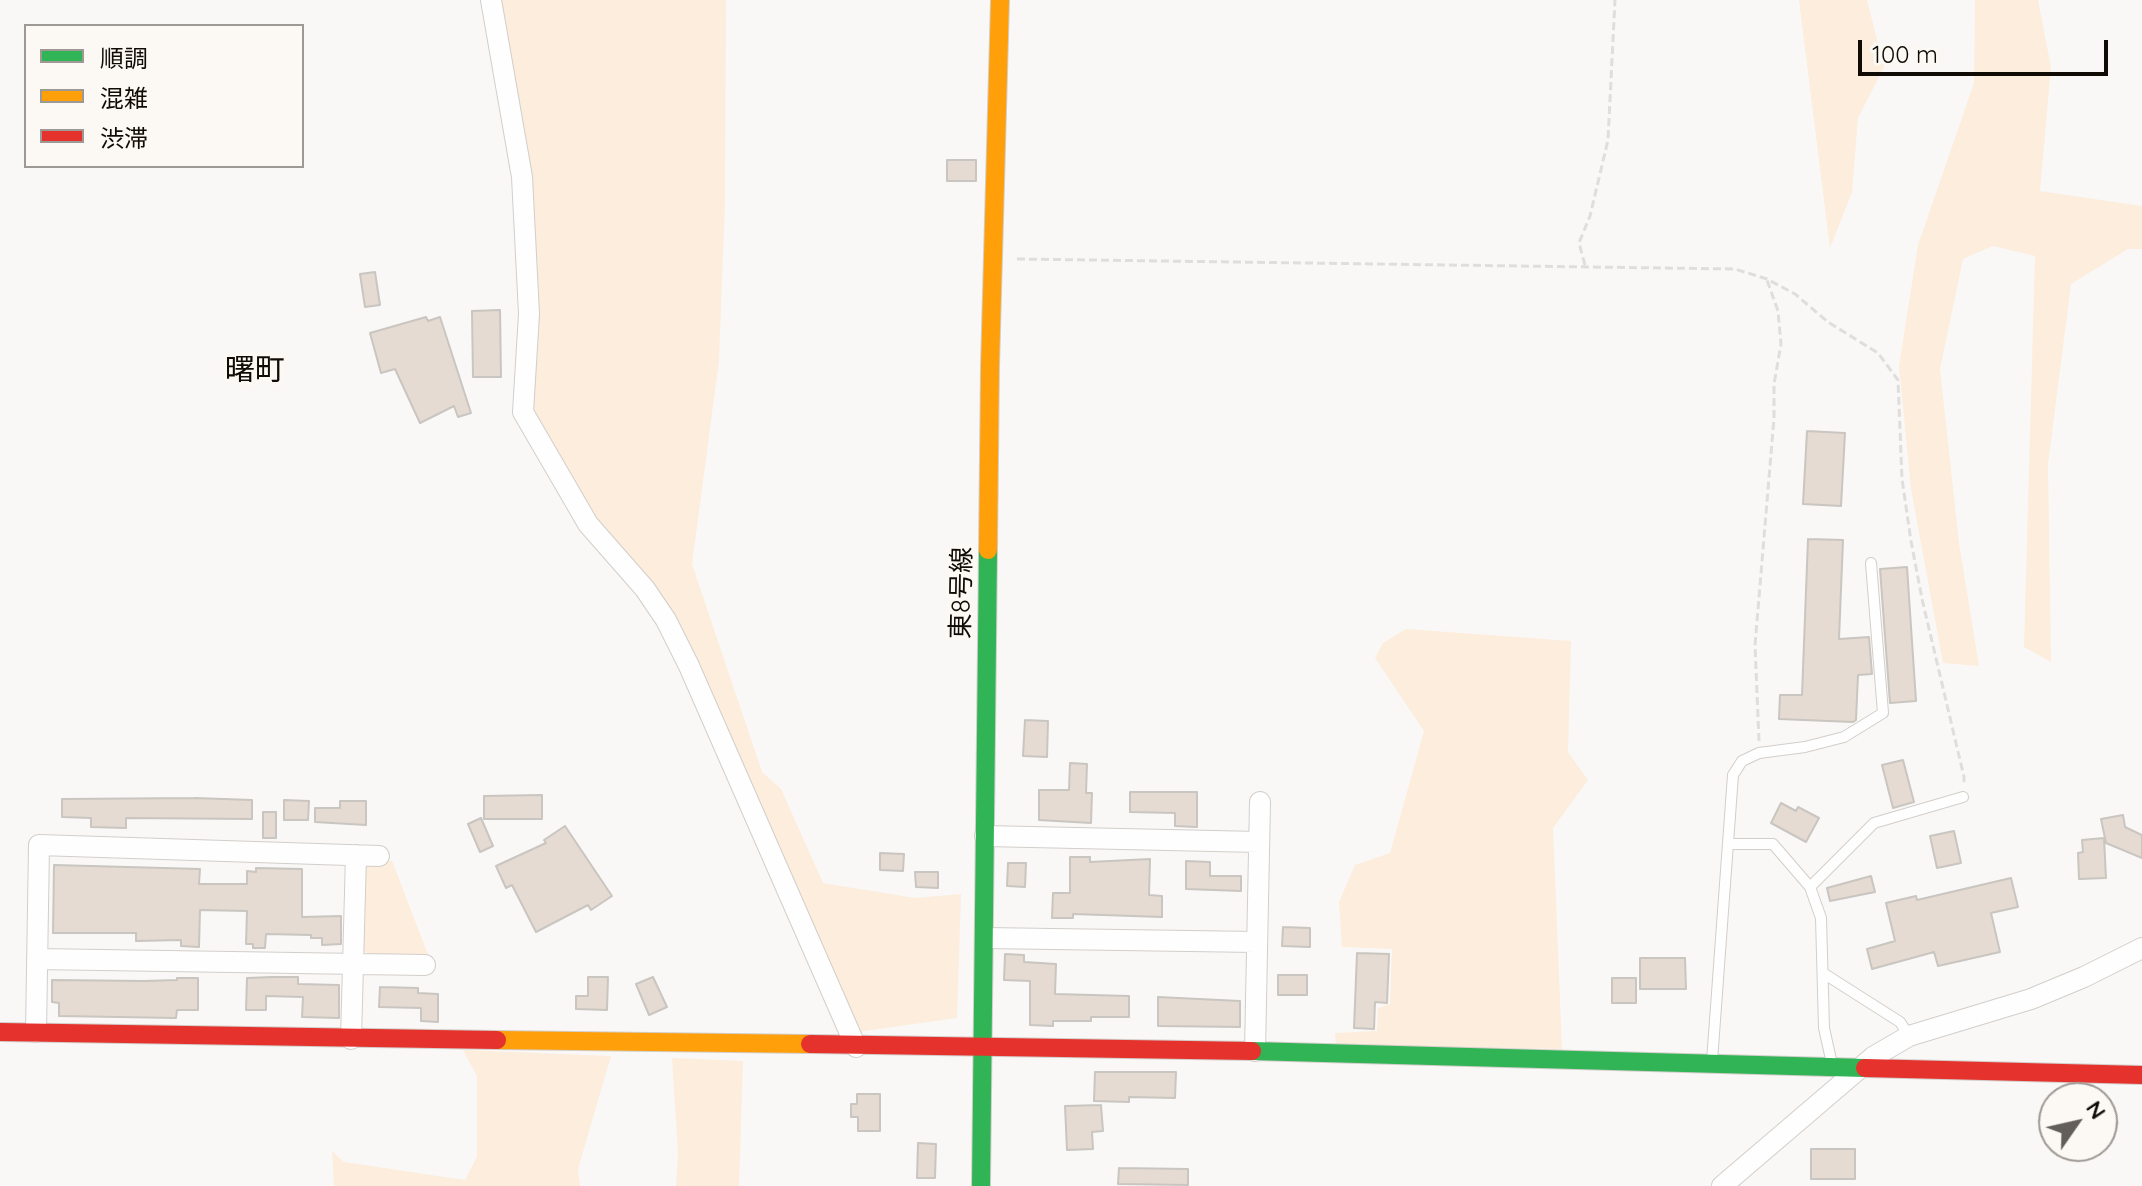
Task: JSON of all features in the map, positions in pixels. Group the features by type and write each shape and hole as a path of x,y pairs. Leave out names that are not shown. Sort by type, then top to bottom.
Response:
{"street":[{"path":"491,0 522,177 529,314 523,412 588,524 645,589 666,620 813,944 856,1047"},
{"name":"東8号線","path":"981,1186 993,259 1000,0"},
{"path":"1255,1051 1260,802"},
{"path":"985,836 1259,842"},
{"path":"36,1032 39,845 379,856"},
{"path":"351,1039 356,855"},
{"path":"985,938 1257,942"},
{"path":"1722,1186 1873,1057 1909,1036 2031,999 2142,948"},
{"path":"37,959 425,965"},
{"path":"0,1032 1255,1051 2142,1075"}],"lane":[{"path":"1711,1065 1733,775 1742,761 1759,753 1805,747 1844,737 1883,713 1871,563"},
{"path":"1810,887 1874,823 1963,797"},
{"path":"1728,844 1773,844 1810,887 1821,918 1824,1028 1833,1068"},
{"path":"1823,973 1900,1022 1909,1036"}],"path":[{"path":"1585,265 1579,243 1590,216 1608,140 1615,0"},
{"path":"993,259 1735,269 1767,279 1795,294 1828,322 1878,353 1898,380 1902,479 1911,541 1964,777 1963,797"},
{"path":"1759,753 1755,645 1774,418 1774,384 1781,344 1778,311 1767,279"}],"shaded area":[{"path":"491,0 726,0 725,199 719,361 692,564 762,772 781,789 823,883 915,898 961,894 957,1018 850,1033 689,666 523,412 529,314"},
{"path":"1799,0 1867,0 1884,67 1858,118 1852,192 1830,248"},
{"path":"1975,0 2038,0 2051,67 2040,191 2142,206 2142,249 2128,249 2071,284 2048,464 2051,662 2024,647 2035,256 1993,246 1963,259 1940,369 1959,543 1979,666 1943,663 1911,489 1899,366 1918,245 1974,83"},
{"path":"1406,629 1571,641 1568,752 1588,780 1553,828 1562,1049 1336,1045 1335,1033 1377,1031 1378,1008 1390,1004 1392,949 1342,947 1339,902 1355,865 1390,853 1424,731 1375,658 1383,643"},
{"path":"371,861 392,861 429,957 371,956 363,950 365,867"},
{"path":"463,1050 611,1056 578,1169 580,1186 334,1186 332,1151 344,1162 465,1180 477,1157 477,1076"},
{"path":"672,1058 743,1061 739,1186 676,1186 678,1153"}],"building":[{"path":"947,160 976,160 976,181 947,181"},
{"path":"375,272 380,305 365,307 360,274"},
{"path":"500,310 501,377 473,377 472,311"},
{"path":"426,317 428,321 440,317 471,413 458,417 454,406 420,423 395,369 381,373 370,333"},
{"path":"1807,431 1845,433 1841,506 1803,504"},
{"path":"1808,539 1843,540 1839,639 1869,637 1872,674 1858,675 1856,720 1853,722 1779,719 1780,695 1802,695"},
{"path":"1907,567 1916,701 1890,703 1880,569"},
{"path":"1025,720 1048,721 1047,757 1023,756"},
{"path":"1903,760 1914,802 1893,808 1882,765"},
{"path":"1070,763 1087,764 1086,793 1092,793 1091,823 1039,820 1039,790 1069,790"},
{"path":"1130,792 1197,792 1197,827 1175,826 1175,813 1130,812"},
{"path":"542,795 542,819 484,819 484,796"},
{"path":"62,799 252,800 252,819 126,818 126,828 91,827 91,818 62,817"},
{"path":"284,800 309,801 308,820 284,820"},
{"path":"340,801 366,801 366,825 315,822 315,808 340,808"},
{"path":"1781,803 1796,811 1798,807 1819,818 1806,842 1771,823"},
{"path":"263,812 276,812 276,838 263,838"},
{"path":"2123,815 2125,827 2142,835 2142,858 2106,843 2101,819"},
{"path":"481,818 493,846 480,852 468,824"},
{"path":"565,826 612,896 591,910 588,905 536,932 512,885 506,888 496,866 546,843 544,840"},
{"path":"1954,831 1961,863 1937,868 1930,836"},
{"path":"2104,838 2106,878 2079,879 2078,853 2083,852 2082,840"},
{"path":"880,853 904,854 903,871 880,870"},
{"path":"1070,857 1090,857 1090,862 1150,859 1149,895 1162,896 1162,917 1073,914 1073,918 1052,918 1053,893 1070,893"},
{"path":"1186,861 1210,862 1210,876 1241,876 1241,891 1186,889"},
{"path":"1008,863 1026,863 1025,887 1007,886"},
{"path":"54,865 200,869 199,884 247,884 247,871 256,872 256,868 302,869 302,917 341,916 341,944 322,945 322,938 311,938 311,935 266,934 265,948 253,948 253,944 246,944 247,911 200,910 199,947 181,946 181,940 136,941 136,933 53,933"},
{"path":"915,872 938,872 938,888 916,887"},
{"path":"1871,876 1875,892 1830,901 1827,888"},
{"path":"2011,878 2018,907 1991,913 2000,952 1938,966 1934,952 1872,969 1867,949 1895,941 1886,903 1916,896 1917,900"},
{"path":"1283,927 1310,928 1310,947 1282,946"},
{"path":"1357,953 1389,954 1387,1003 1375,1002 1374,1029 1354,1028"},
{"path":"1005,954 1024,955 1024,962 1056,964 1055,994 1129,996 1129,1017 1091,1017 1091,1021 1053,1021 1053,1026 1030,1025 1030,981 1004,980"},
{"path":"1640,958 1685,958 1686,989 1640,989"},
{"path":"1278,975 1307,975 1307,995 1278,995"},
{"path":"298,977 298,984 339,985 339,1018 302,1017 303,997 266,996 266,1010 246,1010 247,978"},
{"path":"588,977 608,977 607,1010 576,1009 576,996 588,996"},
{"path":"653,977 667,1007 649,1015 636,984"},
{"path":"198,978 198,1010 177,1010 176,1018 59,1016 59,1003 52,1002 52,980 144,981"},
{"path":"1612,978 1636,978 1636,1003 1612,1003"},
{"path":"380,987 418,988 418,993 438,994 438,1022 421,1021 421,1008 379,1007"},
{"path":"1158,997 1240,1001 1240,1027 1158,1026"},
{"path":"1095,1072 1176,1072 1175,1098 1129,1097 1129,1102 1094,1101"},
{"path":"857,1094 880,1094 880,1131 858,1131 858,1117 851,1117 851,1104 857,1104"},
{"path":"1101,1105 1103,1131 1092,1132 1093,1149 1067,1150 1065,1106"},
{"path":"918,1143 936,1144 935,1178 917,1178"},
{"path":"1811,1149 1855,1149 1855,1179 1811,1179"},
{"path":"1119,1168 1188,1169 1188,1185 1118,1184"}],"traffic: fast":[{"path":"981,1186 988,550"},
{"path":"1252,1051 1865,1068"}],"traffic: slow":[{"path":"988,550 1000,0"},
{"path":"497,1040 810,1044"}],"traffic: jam":[{"path":"0,1032 497,1040"},
{"path":"810,1044 1252,1051"},
{"path":"1865,1068 2142,1075"}],"district":[{"name":"曙町","path":"255,371"}]}
